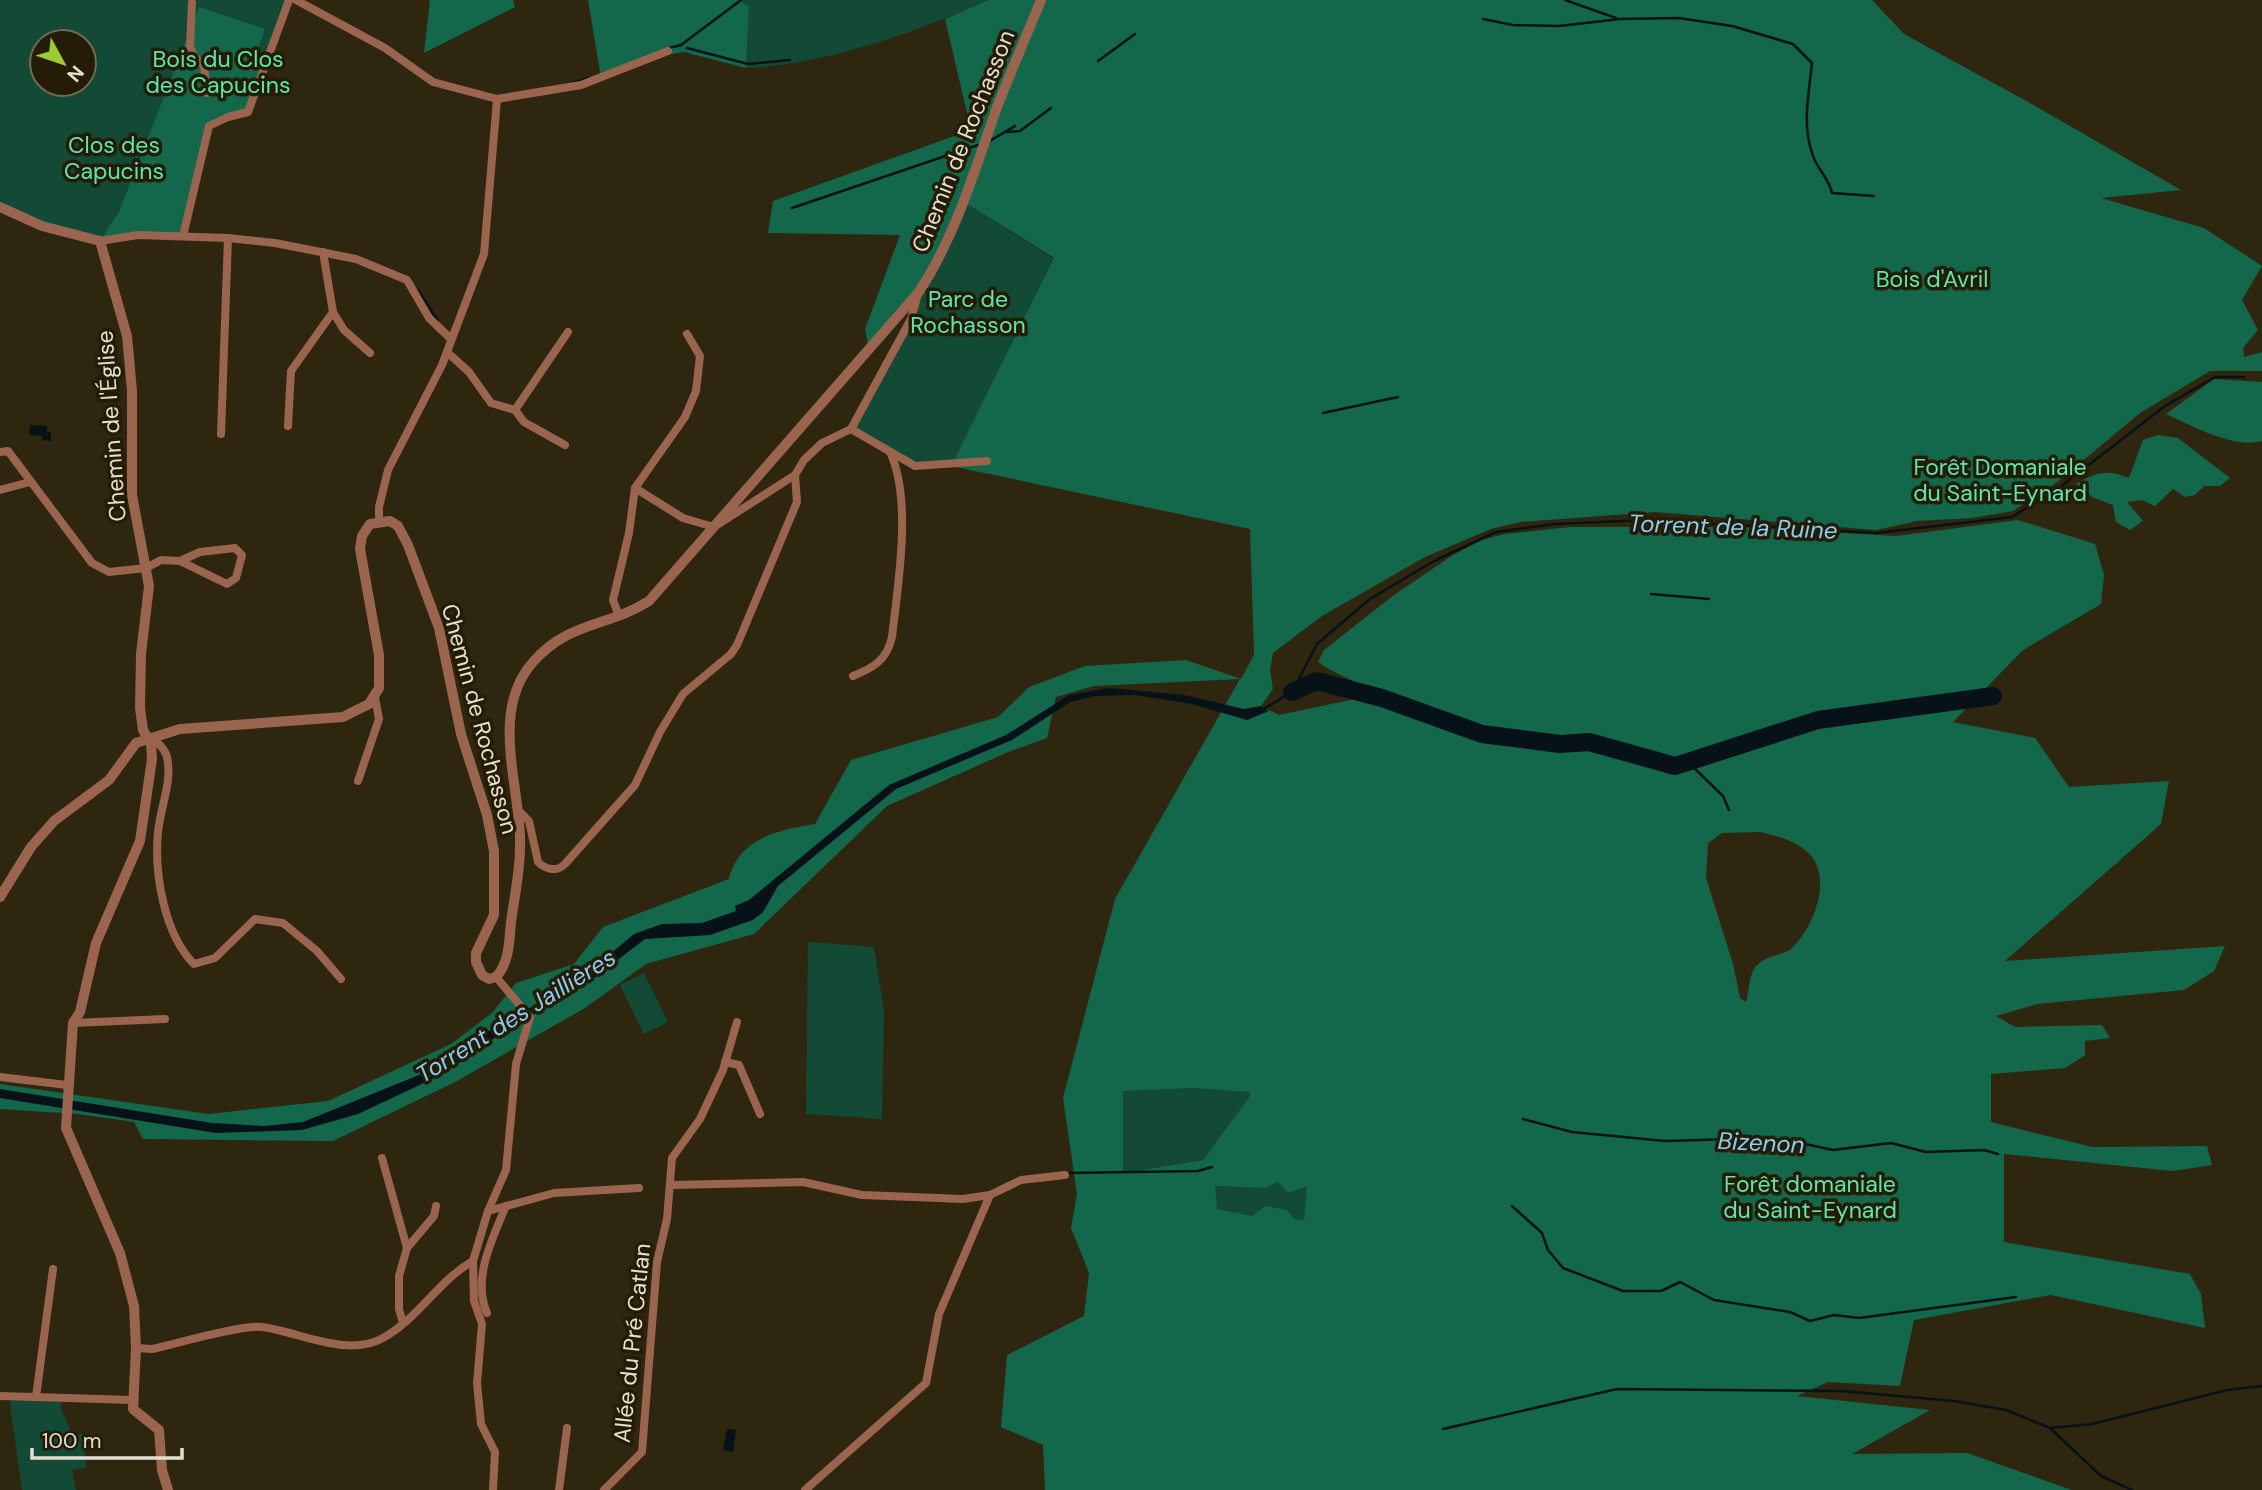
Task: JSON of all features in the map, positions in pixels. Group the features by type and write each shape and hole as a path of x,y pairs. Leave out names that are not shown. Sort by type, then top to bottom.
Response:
{"street":[{"path":"183,236 209,127 228,117 248,112 289,0"},
{"path":"296,0 384,48 433,82 497,99 581,85 668,51"},
{"name":"Chemin de Rochasson","path":"379,520 390,521 398,526 408,545 445,651 461,734 487,816 494,851 494,915 480,943 476,962 482,975 489,979 496,977 508,953 519,874 509,712 515,689 531,663 550,644 576,628 619,616 649,601 918,293 946,243 964,202 997,107 1041,0"},
{"path":"192,3 190,46 194,56 204,66 207,93"},
{"path":"0,897 31,847 54,821 109,780 136,743 150,737 215,725 342,717 361,710 375,698 379,688 379,655 360,549 362,536 370,524 379,520 381,495 392,460 432,388 487,245 497,99"},
{"path":"0,207 42,226 100,241 138,235 228,238 356,259 407,280 429,318 451,339"},
{"path":"221,434 228,238"},
{"name":"Chemin de l'Église","path":"100,241 127,336 132,391 132,495 149,586 141,654 140,708 141,721 150,737 152,759 140,841 96,943 80,1012 73,1023 66,1128 120,1253 134,1306 136,1348 132,1400"},
{"path":"323,252 333,312 344,330 370,353"},
{"path":"635,488 684,518 714,527 795,475 804,460 821,443 851,429 911,319 918,293"},
{"path":"288,426 287,384 290,371 333,312"},
{"path":"515,410 568,332"},
{"path":"619,616 613,600 629,533 635,488 685,417 696,391 700,356 687,334"},
{"path":"447,352 464,365 491,403 515,410 524,422 565,445"},
{"path":"851,429 891,454 925,467 987,461"},
{"path":"0,452 8,451 92,563 109,572 146,568 161,560 180,561 227,584 236,578 242,555 235,548 200,552 180,561"},
{"path":"853,676 887,654 892,637 901,499 899,474 891,454"},
{"path":"517,810 529,821 535,857 542,866 550,869 561,868 611,816 635,785 660,732 683,694 731,654 737,645 797,502 795,475"},
{"path":"0,490 30,482"},
{"path":"358,781 379,719 375,698"},
{"path":"150,737 165,750 169,765 158,834 158,867 180,951 194,964 215,958 255,919 283,923 317,951 341,979"},
{"path":"493,1490 495,1452 481,1424 477,1383 482,1324 474,1301 473,1261 488,1211 506,1170 516,1064 530,1017 496,977"},
{"path":"73,1023 165,1018"},
{"name":"Allée du Pré Catlan","path":"604,1490 642,1452 657,1262 667,1219 672,1158 700,1119 725,1062 737,1022"},
{"path":"725,1062 739,1065 760,1114"},
{"path":"0,1077 67,1088"},
{"path":"382,1158 407,1248"},
{"path":"670,1185 803,1182 862,1195 963,1199 990,1195 1021,1180 1065,1175"},
{"path":"488,1211 505,1209 554,1193 639,1188"},
{"path":"805,1490 926,1382 939,1314 990,1195"},
{"path":"403,1323 399,1309 399,1276 407,1248 434,1216 436,1206"},
{"path":"487,1312 482,1301 486,1256 505,1209"},
{"path":"136,1348 152,1349 260,1326 336,1343 362,1345 383,1339 457,1270 473,1261"},
{"path":"36,1397 53,1269"},
{"path":"0,1396 132,1400 133,1409 159,1430 162,1437 162,1469 169,1490"},
{"path":"559,1490 567,1429"}],"green space":[{"name":"Clos des Capucins","path":"0,0 289,0 248,112 209,127 100,241 0,207"},
{"path":"430,0 513,0 515,7 424,53"},
{"path":"588,0 739,0 749,7 746,68 684,52 660,56 601,78"},
{"path":"739,0 988,0 901,35 838,54 776,66 746,68 749,7"},
{"path":"988,0 1872,0 1904,34 2181,190 2101,198 2204,228 2262,266 2242,300 2258,330 2243,348 2244,357 2262,352 2262,371 2210,371 2140,413 2057,482 2013,511 1972,518 1917,521 1876,530 1655,512 1520,522 1491,529 1425,557 1322,616 1273,653 1270,670 1273,689 1261,706 1279,715 1360,698 1386,705 1371,691 1318,662 1324,650 1394,595 1453,555 1481,540 1505,534 1570,527 1740,527 1896,536 2018,520 2095,544 2104,575 2101,604 2023,650 1953,722 2035,738 2069,787 2169,781 2161,824 2005,961 2225,946 2214,971 2184,990 2037,1004 1996,1016 2015,1027 2102,1025 2110,1038 2085,1041 2085,1055 2065,1068 1991,1074 1991,1122 2092,1147 2207,1146 2212,1165 2173,1171 2004,1154 2004,1242 2190,1274 2201,1294 2205,1328 2051,1295 1914,1320 1900,1386 1828,1382 1797,1396 1930,1410 1852,1454 1967,1453 2072,1490 1045,1490 1043,1445 1001,1427 1007,1355 1084,1316 1089,1273 1071,1228 1077,1194 1063,1098 1115,899 1240,679 1094,686 1056,697 1047,738 1008,752 887,806 754,934 646,964 585,1008 455,1082 333,1141 143,1139 134,1122 78,1114 0,1109 0,1084 209,1114 328,1101 451,1044 492,1013 516,983 574,964 603,927 729,879 741,854 751,845 774,833 815,824 851,760 998,717 1029,687 1085,666 1186,660 1241,679 1254,655 1250,529 951,466 1054,258 964,202 928,277 869,349 865,329 900,235 768,233 773,201 971,130 945,19","holes":["1760,832 1800,846 1814,860 1819,872 1819,899 1808,926 1793,947 1756,966 1746,1002 1740,998 1733,964 1706,878 1708,843 1722,833","1194,1088 1250,1092 1250,1096 1203,1160 1123,1173 1123,1091","1278,1182 1288,1193 1307,1186 1304,1220 1294,1219 1287,1210 1266,1206 1252,1216 1217,1209 1215,1186 1265,1188"]},
{"name":"Bois du Clos des Capucins","path":"199,7 265,29 257,52 268,56 248,112 209,127 181,236 100,241 119,212"},
{"name":"Parc de Rochasson","path":"964,202 1054,259 951,466 925,467 851,429 888,365"},
{"path":"2214,379 2262,382 2262,441 2251,443 2226,439 2166,414"},
{"path":"2158,435 2178,438 2230,478 2220,486 2204,486 2195,495 2185,497 2173,489 2155,506 2142,500 2127,502 2143,521 2130,530 2116,522 2113,505 2092,497 2076,484 2102,473 2114,473 2129,478 2143,440"},
{"path":"808,942 874,947 884,1010 882,1119 806,1114"},
{"path":"644,973 668,1022 644,1034 620,985"},
{"path":"1194,1088 1250,1091 1251,1095 1203,1160 1123,1173 1123,1091"},
{"path":"1278,1182 1307,1186 1304,1220 1252,1216 1217,1209 1214,1186 1265,1188"},
{"path":"12,1400 62,1402 60,1407 73,1435 83,1434 86,1468 72,1470 76,1490 22,1490 10,1404"}],"water":[{"path":"30,425 47,426 47,432 51,432 51,441 42,440 42,436 29,435"},
{"name":"Torrent des Jaillières","path":"1109,688 1184,695 1244,709 1261,706 1269,711 1247,720 1192,704 1135,695 1096,696 1070,702 1012,740 896,789 778,886 763,912 753,920 710,935 645,939 585,985 506,1030 443,1074 358,1114 302,1130 216,1133 0,1098 0,1089 212,1123 264,1126 303,1122 424,1073 478,1037 578,981 634,934 662,924 702,923 736,911 735,906 749,900 889,785 1006,735 1069,695"},
{"path":"727,1429 736,1430 733,1452 723,1450"}],"waterway":[{"path":"669,48 681,45 741,0"},
{"path":"1565,0 1616,18"},
{"path":"1483,19 1513,25 1559,26 1620,19 1679,18 1732,26 1793,44 1812,63 1807,131 1814,158 1832,193 1874,196"},
{"path":"1098,61 1135,34"},
{"path":"687,48 748,64 790,60"},
{"path":"572,83 589,78"},
{"path":"1006,132 1020,131 1051,108"},
{"path":"988,142 1015,126"},
{"path":"792,208 978,145"},
{"path":"418,290 438,321"},
{"name":"Torrent de la Ruine","path":"1262,710 1292,692 1317,644 1370,599 1434,561 1496,532 1555,524 1646,520 1877,533 2012,517 2060,487 2165,406 2215,377 2244,377"},
{"path":"1323,413 1398,397"},
{"path":"1651,594 1709,599"},
{"name":"Torrent de la Ruine","path":"1292,692 1317,681 1382,698 1482,734 1560,744 1589,742 1675,766 1818,720 1993,696"},
{"path":"1688,762 1723,796 1729,810"},
{"name":"Bizenon","path":"1523,1119 1572,1132 1665,1141 1767,1138 1786,1147 1796,1142 1833,1150 1891,1143 1926,1152 1984,1150 1998,1154"},
{"path":"1066,1173 1198,1171 1212,1167"},
{"path":"1512,1206 1542,1233 1548,1250 1563,1268 1623,1291 1661,1291 1680,1282 1714,1300 1790,1312 1810,1321 1834,1315 1859,1318 2016,1297"},
{"path":"1443,1429 1617,1389 1842,1391 1954,1401 2006,1410 2050,1428 2092,1424 2227,1390 2262,1386"},
{"path":"2051,1429 2101,1476 2132,1490"}],"park label":[{"name":"Bois d'Avril","path":"1932,279"},
{"name":"Forêt Domaniale du Saint-Eynard","path":"2000,480"},
{"name":"Forêt domaniale du Saint-Eynard","path":"1810,1197"}]}
